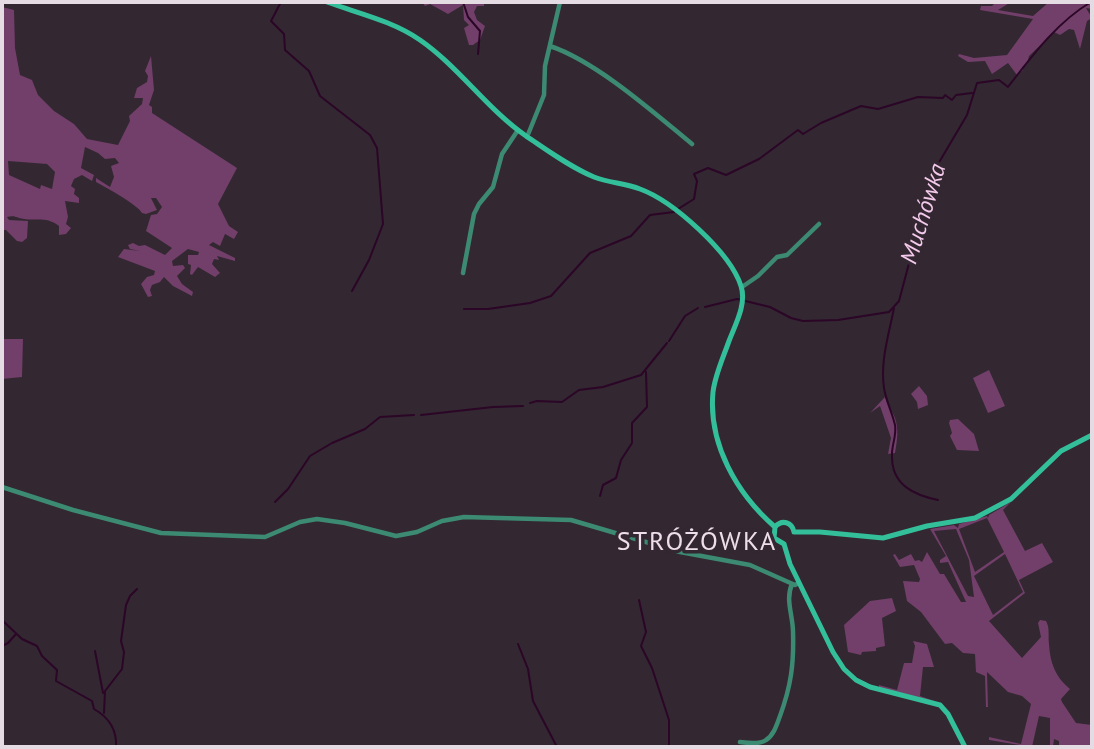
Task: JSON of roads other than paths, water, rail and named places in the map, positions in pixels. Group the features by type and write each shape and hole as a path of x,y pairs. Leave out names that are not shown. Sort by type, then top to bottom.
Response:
{"main road":[{"path":"327,2 398,28 422,41 527,137 595,177 638,188 677,210 723,257 742,287 743,300 714,387 716,430 722,454 733,477 755,508 775,527"},
{"path":"794,532 883,538 927,526 975,518 1008,501 1061,451 1092,435"},
{"path":"775,527 786,522 793,528 792,540 784,544"},
{"path":"775,527 774,538 784,544 790,564 835,656 851,676 876,690 940,705 948,714 965,747"}],"street":[{"path":"527,137 544,95 545,66 560,2"},
{"path":"550,46 570,54 600,73 692,144"},
{"path":"463,273 474,215 493,187 502,155 518,130"},
{"path":"742,287 777,257 787,255 819,224"},
{"path":"2,488 148,532 173,534 265,537 300,522 317,519 396,536 464,517 571,520 680,552 750,565 792,584 799,583"},
{"path":"740,742 753,743 768,738 789,691 792,678 793,630 788,597 792,584"}],"waterway":[{"path":"281,2 271,21 284,34 285,50 309,71 320,96 370,135 377,148 383,224 369,260 352,291"},
{"path":"463,2 468,17 480,31 478,54"},
{"name":"Muchówka","path":"705,307 737,299 770,307 803,321 838,320 889,312 899,301 917,233 939,181 931,176 967,115 977,83 999,80 1008,87 1056,30 1091,2"},
{"path":"678,209 694,199 697,181 694,174 708,168 726,175 759,159 798,130 803,134 861,106 878,109 918,97 943,98 945,95 952,100 956,95 972,93"},
{"path":"464,309 488,309 530,303 551,296 590,253 631,236 650,215 674,212"},
{"name":"Muchówka","path":"669,341 685,316 698,308"},
{"path":"894,308 883,368 885,393 895,425 893,467 900,482 906,487 938,500"},
{"name":"Muchówka","path":"530,403 562,402 579,390 603,387 641,375 667,343"},
{"path":"600,496 603,485 616,478 621,460 632,443 632,423 647,407 646,372"},
{"name":"Muchówka","path":"421,415 523,406"},
{"name":"Muchówka","path":"275,502 288,489 310,456 365,429 380,417 414,415"},
{"path":"104,713 105,691 122,669 124,652 121,641 126,605 137,589"},
{"path":"639,600 646,632 641,646 652,668 669,720 669,747"},
{"path":"2,620 22,639 37,646 42,656 57,670 56,681 92,701 94,709 111,725 116,747"},
{"path":"2,646 16,634"},
{"path":"518,644 528,669 533,701 557,747"},
{"path":"95,651 103,693"}],"district":[{"name":"STRÓŻÓWKA","path":"697,543"}]}
